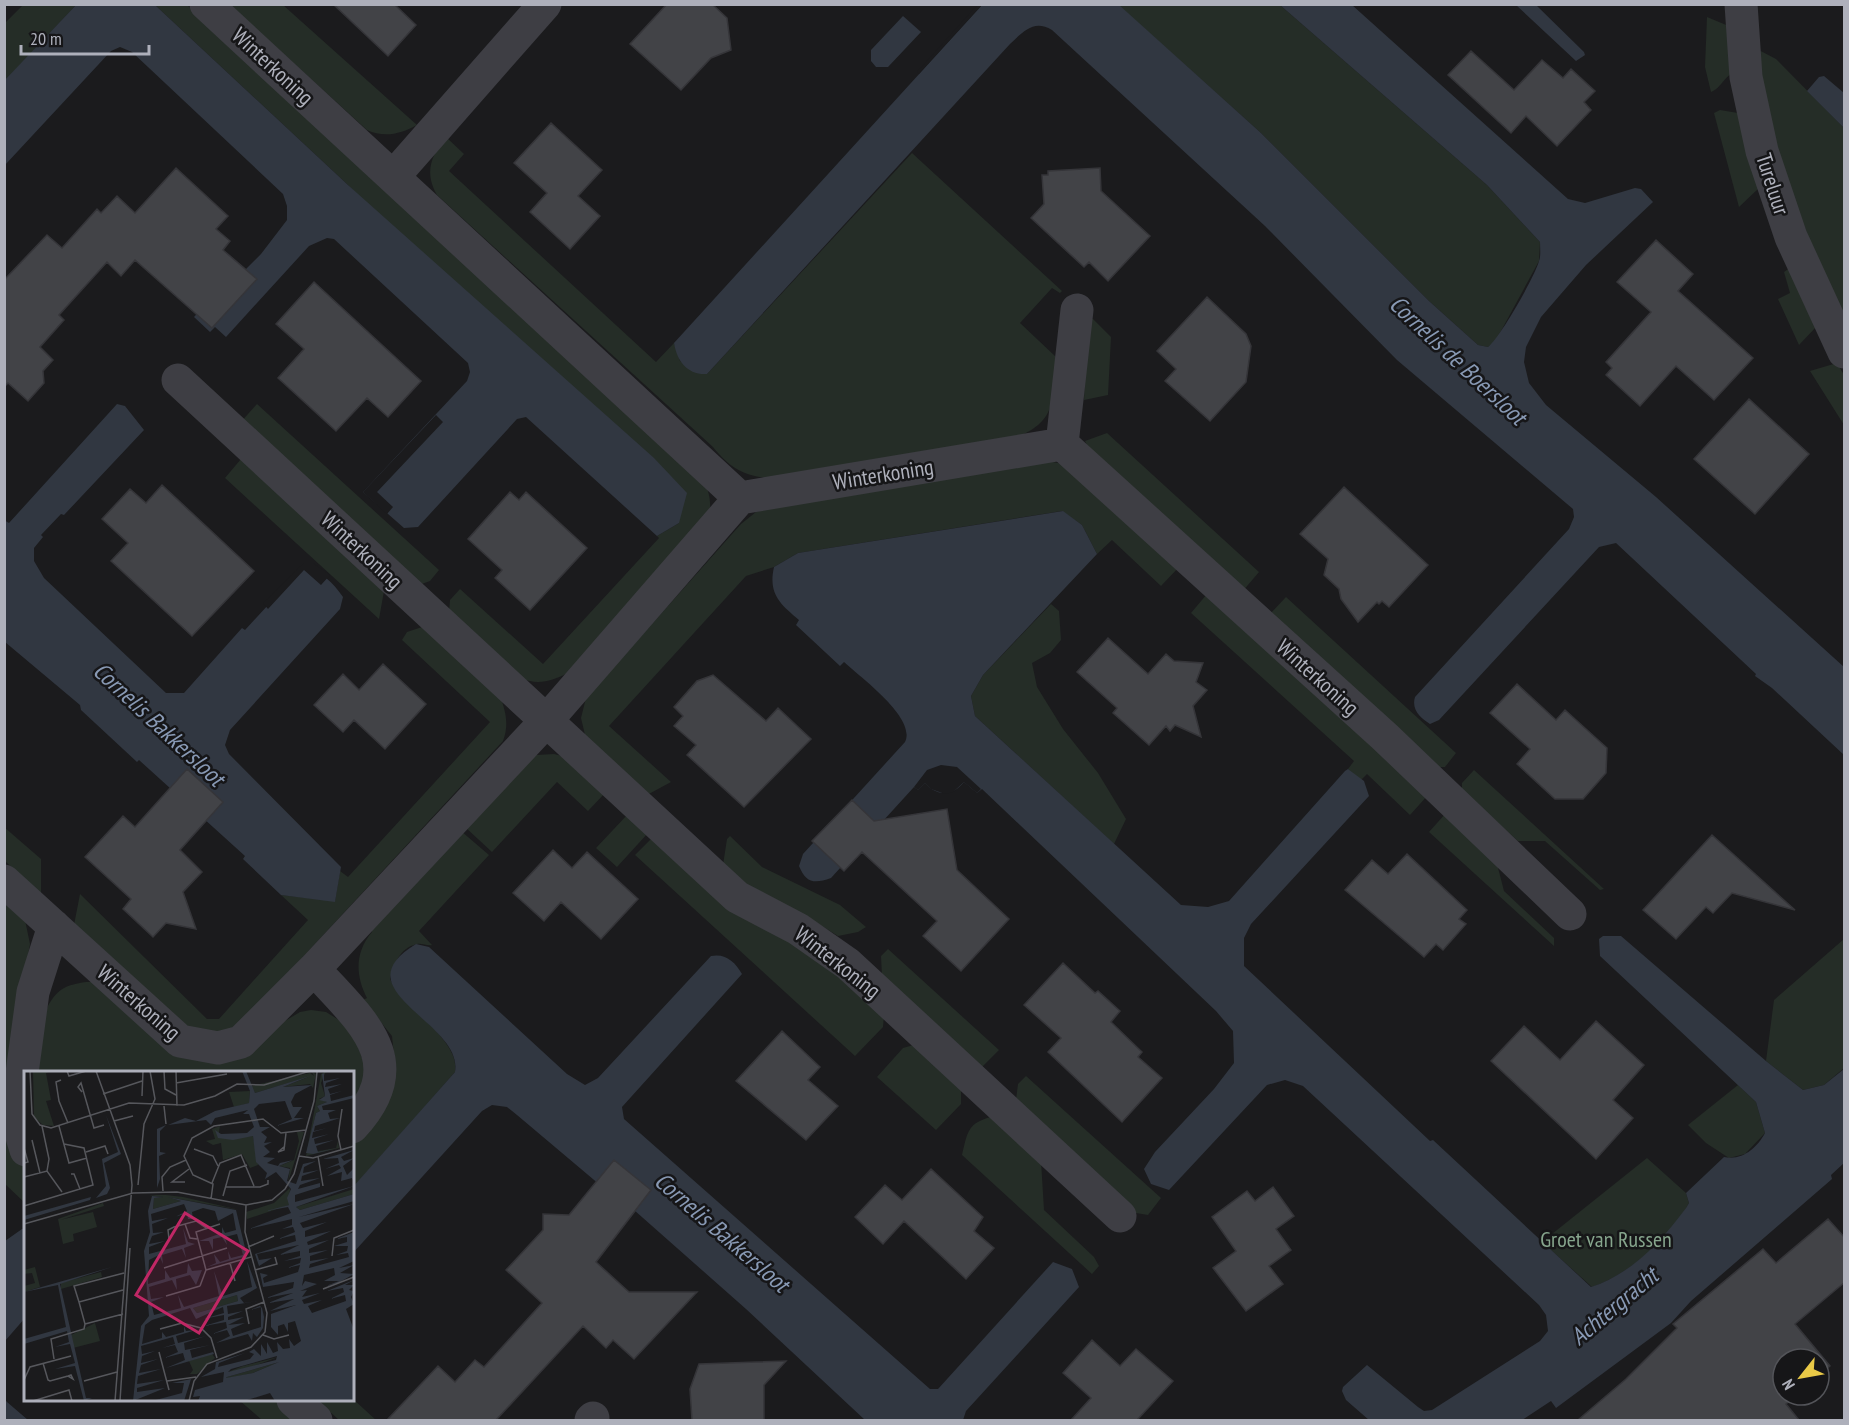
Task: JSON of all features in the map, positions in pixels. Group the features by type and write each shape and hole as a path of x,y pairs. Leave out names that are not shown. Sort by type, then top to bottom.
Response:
{"street":[{"name":"Winterkoning","path":"206,4 740,498"},
{"path":"393,177 544,4"},
{"name":"Tureluur","path":"1741,4 1746,78 1762,152 1791,237 1845,352"},
{"path":"1062,444 1077,310"},
{"name":"Winterkoning","path":"178,380 737,897 798,929 848,964 1120,1216"},
{"name":"Winterkoning","path":"4,881 180,1041 196,1046 218,1048 241,1042 314,969 547,720 740,498 1062,444 1385,737 1570,914"},
{"path":"24,1143 16,1117 33,992 54,926"},
{"path":"314,969 361,1022 378,1051 382,1072 375,1095 366,1113 354,1125"},
{"path":"294,1401 316,1420"}],"green space":[{"path":"23,5 76,5 5,81 4,24"},
{"path":"155,5 187,5 679,454 702,479 709,493 710,510 566,674 540,682 530,681 511,671 449,613 450,600 460,589 543,664 659,538 657,536 679,523 348,185"},
{"path":"230,5 283,5 417,125 392,134 380,134 367,130"},
{"path":"1118,5 1280,5 1487,185 1540,242 1539,261 1495,342 1488,347 1478,345 1429,301 1261,133"},
{"path":"1707,17 1731,27 1733,73 1711,92 1705,67"},
{"path":"1755,48 1776,59 1844,128 1844,328 1775,152"},
{"path":"1720,110 1738,113 1760,187 1739,207 1714,113"},
{"path":"446,137 464,154 449,171 656,362 674,343 680,361 707,374 912,153 1062,291 1060,293 1052,288 1020,323 1056,357 1053,396 1046,416 1040,424 1015,438 769,478 744,473 725,460 437,195 431,179 431,164 436,151"},
{"path":"1791,267 1817,326 1799,345 1778,299 1790,293 1784,272"},
{"path":"1087,319 1093,319 1111,337 1108,395 1084,400"},
{"path":"1837,363 1844,375 1844,425 1810,371"},
{"path":"257,404 439,570 430,581 419,585 240,423"},
{"path":"1107,433 1259,572 1242,592 1091,453 1085,441"},
{"path":"241,459 384,591 379,619 225,478"},
{"path":"1043,460 1063,464 1179,567 1161,586 1112,540 1097,554 1082,525 1062,511 798,553 774,567 746,576 609,726 671,782 647,795 586,739 581,718 586,698 741,524 756,512 772,507"},
{"path":"1207,594 1428,795 1410,815 1367,774 1361,780 1348,769 1354,761 1191,613"},
{"path":"1286,597 1456,753 1445,767 1435,767 1269,615"},
{"path":"1051,604 1059,611 1061,640 1050,653 1032,663 1037,687 1063,729 1098,773 1126,819 1114,844 975,716 971,696 983,675"},
{"path":"422,627 500,696 506,718 503,741 238,1027 210,1033 181,1025 74,925 80,894 207,1019 219,1019 308,920 281,895 335,901 340,871 348,877 490,722 402,640 407,632"},
{"path":"536,755 562,756 605,793 588,811 557,782 492,852 465,827"},
{"path":"1474,770 1604,889 1600,890 1545,841 1518,841 1462,791 1462,783"},
{"path":"629,813 648,833 617,867 596,848"},
{"path":"1446,813 1496,860 1504,891 1554,938 1554,946 1429,832"},
{"path":"4,827 41,859 41,895 5,861"},
{"path":"461,831 489,855 419,931 432,945 417,944 406,949 396,963 390,979 397,990 441,1036 455,1060 455,1072 354,1187 354,1139 395,1064 392,1036 363,1000 367,998 360,981 359,964 362,948 372,932 370,929"},
{"path":"730,836 762,867 840,905 866,927 858,932 838,936 814,921 748,888 723,865 727,839"},
{"path":"653,837 816,955 884,1015 883,1027 855,1056 635,855"},
{"path":"4,897 25,920 30,944 5,1089"},
{"path":"1844,939 1844,1068 1824,1085 1803,1090 1766,1061 1774,1000"},
{"path":"888,949 999,1050 981,1068 882,976 881,956"},
{"path":"96,982 176,1050 285,1021 300,1012 311,1010 326,1012 352,1028 367,1073 354,1106 354,1071 35,1071 47,1008 58,992 72,985"},
{"path":"917,1044 961,1084 961,1104 936,1130 877,1077 903,1048"},
{"path":"1026,1076 1161,1198 1148,1215 1136,1213 1016,1100 1018,1084"},
{"path":"1738,1085 1756,1102 1765,1133 1745,1154 1729,1158 1706,1143 1688,1125"},
{"path":"994,1116 1041,1161 1044,1210 1094,1257 1099,1266 1092,1274 962,1155 970,1129 978,1122"},
{"path":"4,1137 24,1164 24,1202 5,1184"},
{"name":"Groet van Russen","path":"1647,1158 1686,1193 1689,1203 1671,1229 1647,1254 1620,1274 1592,1287 1542,1242"},
{"path":"354,1400 376,1420 339,1420 318,1401"},
{"path":"240,1401 279,1401 300,1420 262,1420"}],"water":[{"name":"Cornelis de Boersloot","path":"1118,4 1261,133 1429,301 1478,345 1488,347 1508,320 1536,269 1540,257 1540,242 1487,185 1280,5 1352,5 1568,199 1585,203 1635,188 1641,189 1653,202 1586,265 1541,317 1526,347 1524,362 1529,383 1546,405 1656,497 1844,667 1844,755 1772,688 1755,676 1756,674 1616,543 1599,547 1439,720 1430,724 1423,719 1414,706 1415,697 1569,529 1574,517 1573,509 1397,360 1265,226 1052,30 1046,27 1034,26 1010,44 707,374 694,372 684,366 674,343 982,5"},
{"path":"76,5 155,5 348,185 654,458 687,493 679,523 657,536 526,417 517,419 418,527 404,528 363,492 467,381 470,372 468,363 334,239 327,238 309,246 226,337 215,327 210,332 194,317 228,280 232,283 261,254 287,220 287,206 283,194 132,52 120,47 111,51 5,165 4,81"},
{"path":"1516,5 1536,5 1585,55 1576,61"},
{"path":"903,16 921,32 888,67 876,67 871,61 871,50"},
{"path":"1824,76 1844,93 1844,128 1807,91 1819,77"},
{"name":"Cornelis Bakkersloot","path":"117,404 125,406 144,430 64,515 61,514 41,535 43,537 34,548 34,561 44,578 166,693 184,693 242,628 245,630 305,565 331,582 343,597 340,609 230,730 225,745 229,754 341,867 335,902 281,895 243,859 245,856 139,760 137,762 81,710 80,705 5,642 4,520 9,523"},
{"name":"Achtergracht","path":"1063,511 1082,525 1097,554 983,675 971,696 975,716 1181,905 1208,907 1229,901 1345,771 1348,769 1364,781 1369,796 1251,924 1244,938 1244,966 1430,1141 1433,1140 1591,1287 1619,1274 1656,1245 1689,1203 1686,1193 1724,1157 1743,1155 1758,1144 1765,1133 1756,1102 1600,956 1599,939 1603,936 1621,936 1803,1090 1824,1085 1844,1069 1844,1163 1831,1175 1832,1179 1691,1301 1671,1323 1556,1408 1551,1401 1522,1420 1369,1420 1346,1400 1342,1391 1343,1387 1367,1365 1418,1407 1424,1411 1432,1410 1540,1341 1548,1331 1546,1315 1539,1305 1303,1086 1285,1080 1267,1085 1169,1190 1151,1184 1144,1169 1155,1152 1214,1089 1234,1063 1233,1031 1216,1011 982,789 977,793 964,782 955,790 945,793 935,791 925,783 918,790 914,787 831,878 811,881 802,872 799,866 803,854 905,742 906,732 903,721 885,699 844,662 840,666 796,625 799,620 786,609 774,591 774,567 798,553"},
{"name":"Cornelis Bakkersloot","path":"416,944 429,947 567,1074 585,1085 598,1078 711,956 726,957 733,962 742,974 622,1107 624,1119 930,1389 938,1389 1053,1262 1072,1269 1079,1287 966,1411 963,1420 865,1420 746,1309 634,1210 632,1212 507,1107 492,1105 482,1111 354,1252 354,1186 455,1072 453,1054 442,1038 396,992 390,977 396,961"},
{"path":"24,1229 24,1319 5,1341 5,1241"},
{"path":"4,1398 7,1402 28,1420 5,1420"}],"pier":[{"path":"978,4 982,5 919,74 917,72"},
{"path":"436,415 443,422 377,492 393,507 387,514 363,492"},
{"path":"304,563 313,563 330,575 321,585 304,570 268,609 263,603"},
{"path":"941,765 957,767 981,789 977,793 964,782 953,792 945,794 931,789 925,783 918,790 914,787 927,770"}],"building":[{"path":"333,4 394,4 416,25 388,56"},
{"path":"667,4 712,4 727,18 731,50 711,58 681,90 630,44"},
{"path":"1471,51 1514,90 1542,60 1563,78 1571,69 1595,91 1584,102 1591,110 1557,146 1526,116 1511,133 1448,75"},
{"path":"551,123 602,170 578,196 600,216 570,249 530,212 547,193 514,163"},
{"path":"176,168 228,216 216,229 230,241 223,250 257,279 212,328 135,260 121,276 107,262 59,315 64,320 40,347 53,360 43,371 44,383 28,401 8,383 4,387 4,280 47,235 62,248 97,209 101,213 117,196 135,213"},
{"path":"1100,168 1101,191 1150,236 1108,281 1089,262 1084,267 1031,218 1044,204 1042,175 1048,175 1048,171"},
{"path":"1656,240 1693,274 1678,291 1753,358 1714,400 1676,366 1640,406 1606,375 1612,368 1606,362 1651,312 1617,282"},
{"path":"314,282 421,381 388,417 367,398 336,431 278,378 304,349 276,324"},
{"path":"1207,297 1246,334 1251,346 1246,382 1210,421 1165,381 1176,369 1157,351"},
{"path":"1749,399 1809,454 1755,514 1694,459"},
{"path":"162,485 254,571 192,636 111,561 128,543 102,519 130,489 146,503"},
{"path":"1344,487 1428,565 1389,607 1382,601 1379,604 1377,602 1358,622 1341,599 1339,589 1324,575 1328,559 1300,534"},
{"path":"510,492 519,500 526,492 587,548 530,610 495,578 502,570 468,539"},
{"path":"1108,638 1148,674 1166,654 1174,661 1203,663 1196,682 1207,690 1193,706 1201,737 1175,725 1170,731 1166,726 1149,745 1113,713 1117,708 1077,672"},
{"path":"383,664 426,704 385,749 354,720 343,732 314,705 343,674 359,690"},
{"path":"713,675 766,721 778,708 811,739 744,807 687,755 696,745 674,726 683,716 674,707 697,681"},
{"path":"1517,684 1556,720 1565,710 1607,748 1606,773 1583,799 1555,799 1517,764 1530,749 1490,713"},
{"path":"187,769 223,802 180,850 202,872 183,892 196,929 166,923 153,937 123,909 131,899 85,857 123,816 135,827"},
{"path":"852,800 874,821 947,809 957,870 1009,919 961,971 923,936 937,921 862,852 844,871 812,841"},
{"path":"1712,835 1795,910 1732,893 1713,913 1706,907 1676,939 1643,910"},
{"path":"553,850 572,868 587,852 638,899 601,939 561,902 544,921 513,893"},
{"path":"1407,854 1467,910 1459,919 1466,924 1443,950 1436,944 1424,957 1345,890 1372,860 1388,874"},
{"path":"1063,963 1095,993 1098,991 1120,1011 1111,1022 1142,1052 1138,1057 1162,1078 1122,1122 1048,1052 1061,1038 1024,1005"},
{"path":"1596,1021 1644,1065 1613,1100 1633,1118 1596,1159 1491,1061 1524,1026 1560,1060"},
{"path":"782,1031 820,1067 808,1080 838,1106 806,1140 736,1081"},
{"path":"614,1160 651,1190 596,1262 629,1292 697,1292 634,1359 613,1340 606,1348 583,1326 496,1420 387,1420 438,1366 455,1382 475,1360 484,1367 542,1303 506,1270 543,1230 543,1214 569,1215"},
{"path":"931,1169 983,1217 974,1231 994,1248 966,1279 904,1221 883,1244 855,1217 885,1185 902,1200"},
{"path":"1273,1187 1294,1216 1276,1229 1291,1250 1269,1266 1283,1284 1246,1311 1213,1268 1236,1251 1212,1217 1247,1191 1255,1201"},
{"path":"1828,1219 1845,1238 1845,1282 1795,1324 1814,1347 1771,1347 1771,1407 1788,1407 1799,1420 1578,1420 1626,1379 1677,1328 1673,1324 1763,1249 1776,1263"},
{"path":"1092,1340 1120,1366 1136,1349 1173,1381 1137,1420 1071,1420 1091,1398 1063,1373"},
{"path":"786,1361 764,1385 764,1420 692,1420 690,1389 699,1364"}]}
